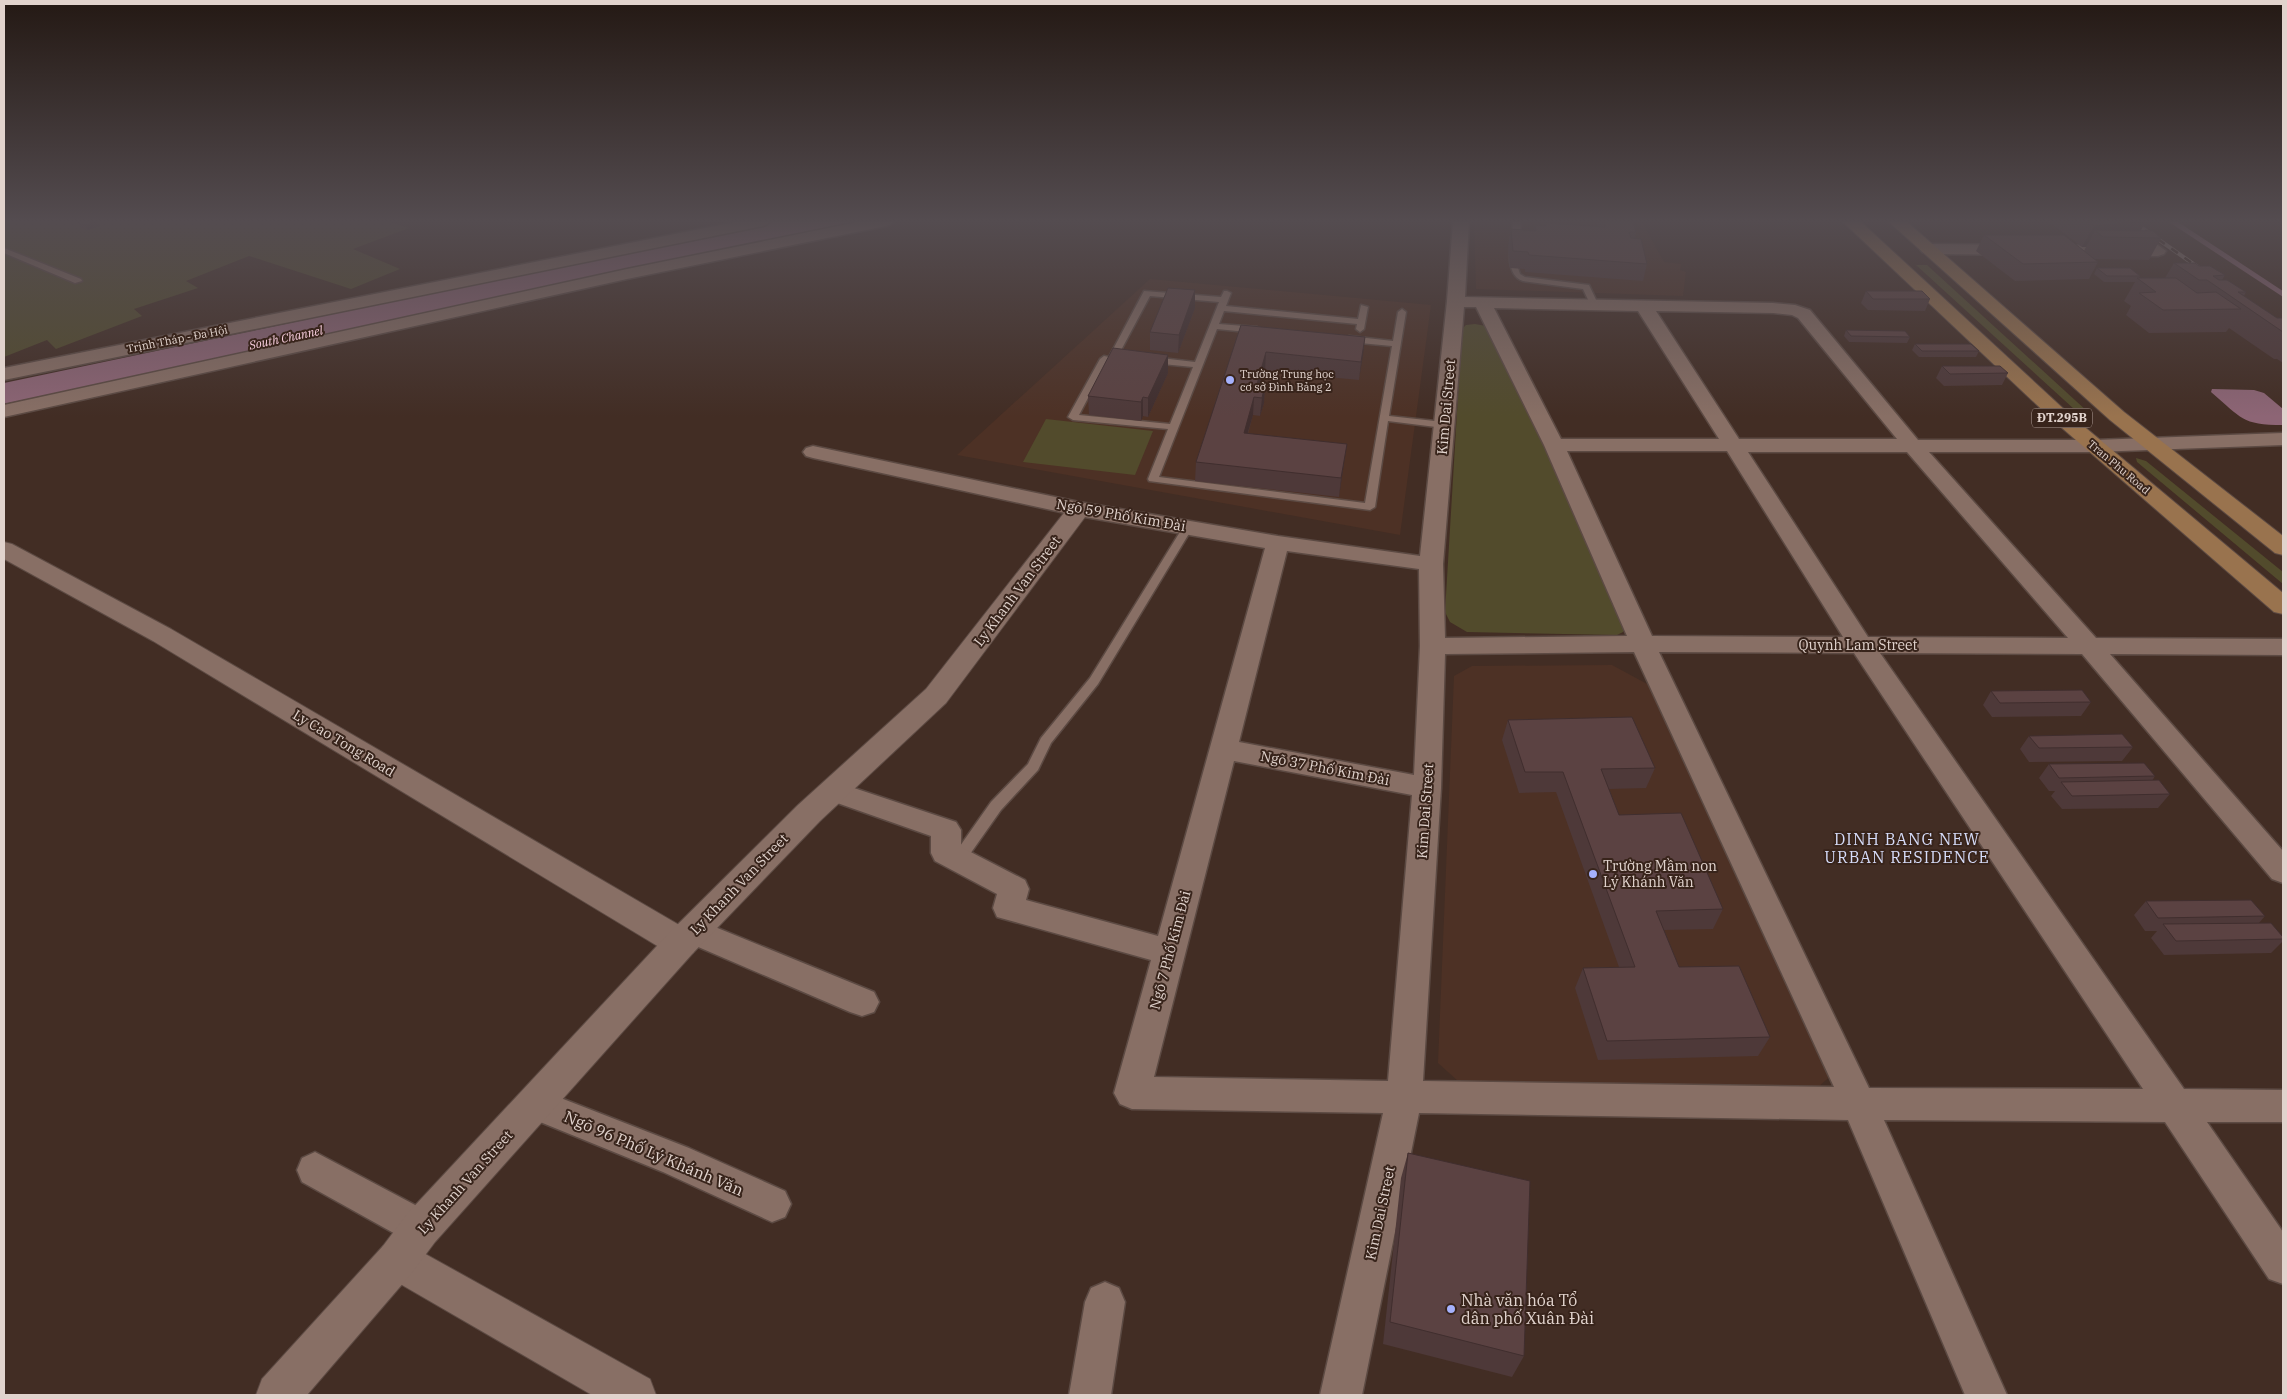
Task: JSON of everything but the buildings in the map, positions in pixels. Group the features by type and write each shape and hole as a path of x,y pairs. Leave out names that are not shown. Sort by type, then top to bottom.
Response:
{"main road":[{"name":"Tran Phu Road","path":"1920,286 2061,417 2283,606"},
{"name":"ĐT.295B","path":"1971,286 2150,442 2283,548"}],"street":[{"name":"Trịnh Tháp - Đa Hội","path":"4,374 439,286"},
{"path":"4,411 571,286"},
{"name":"Kim Dai Street","path":"1341,1395 1404,1098 1427,788 1433,646 1431,564 1444,425 1469,302 1467,286"},
{"path":"1469,302 1773,308 1800,312 1810,320 1911,444 2089,646 2283,871"},
{"path":"1469,302 1554,445 1643,644 1859,1104 1986,1395"},
{"path":"1644,306 1861,644 2283,1265"},
{"path":"1554,445 1911,444 2095,446 2150,442 2283,439"},
{"name":"Ngõ 59 Phố Kim Đài","path":"813,452 1079,508 1278,543 1431,564"},
{"name":"Ly Khanh Van Street","path":"278,1395 409,1244 687,937 833,790 936,696 1079,508"},
{"name":"Ngõ 7 Phố Kim Đài","path":"1278,543 1132,1093 1404,1098"},
{"name":"Ly Cao Tong Road","path":"4,549 162,635 687,937"},
{"name":"Quynh Lam Street","path":"1433,646 1861,644 2283,647"},
{"name":"Ngõ 37 Phố Kim Đài","path":"1223,749 1427,788"},
{"path":"833,790 946,830 946,853 1014,889 1008,908 1170,952"},
{"path":"687,937 862,1002"},
{"path":"1404,1098 1859,1104 2283,1106"},
{"name":"Ngõ 96 Phố Lý Khánh Văn","path":"535,1104 676,1160 772,1204"},
{"path":"315,1170 409,1244 634,1395"},
{"path":"1090,1395 1105,1302"}],"lane":[{"path":"1580,286 1586,287 1594,304"},
{"path":"1174,427 1073,417 1104,359 1112,360 1147,293 1224,300 1361,322"},
{"path":"1224,300 1153,479 1370,506 1402,312"},
{"path":"1358,340 1364,307"},
{"path":"1214,326 1272,331"},
{"path":"1339,338 1396,344"},
{"path":"1114,356 1132,358"},
{"path":"1142,359 1198,365"},
{"path":"1384,418 1444,425"},
{"path":"958,860 996,806 1033,767 1046,741 1094,681 1188,527"}],"shaded area":[{"path":"4,286 195,286 198,288 134,309 142,316 56,349 47,340 4,357"},
{"path":"343,286 358,286 351,289"},
{"name":"Trường Trung học cơ sở Đình Bảng 2","path":"1142,286 1229,286 1431,305 1400,535 957,455"},
{"path":"1476,286 1684,286 1683,296 1476,289"},
{"path":"1939,286 1950,286 2088,412 2074,409"},
{"path":"1475,324 1491,329 1625,626 1623,632 1617,635 1467,632 1450,622 1445,612 1462,329 1466,325"},
{"path":"1046,419 1153,431 1135,475 1023,462"},
{"path":"2136,458 2146,461 2283,572 2283,584 2137,462"},
{"name":"Trường Mầm non Lý Khánh Văn","path":"1612,665 1649,685 1837,1070 1815,1090 1468,1090 1438,1063 1454,676 1472,666"}],"water":[{"name":"South Channel","path":"464,286 556,286 4,404 4,383"},
{"path":"2212,389 2254,390 2264,393 2283,409 2283,425 2269,425 2243,418 2211,392"}],"waterway":[{"path":"2271,286 2283,294"}],"place":[{"name":"Trường Trung học cơ sở Đình Bảng 2","path":"1230,380"},
{"name":"Trường Mầm non Lý Khánh Văn","path":"1593,874"},
{"name":"Nhà văn hóa Tổ dân phố Xuân Đài","path":"1451,1309"}],"district":[{"name":"DINH BANG NEW URBAN RESIDENCE","path":"1907,848"}]}
